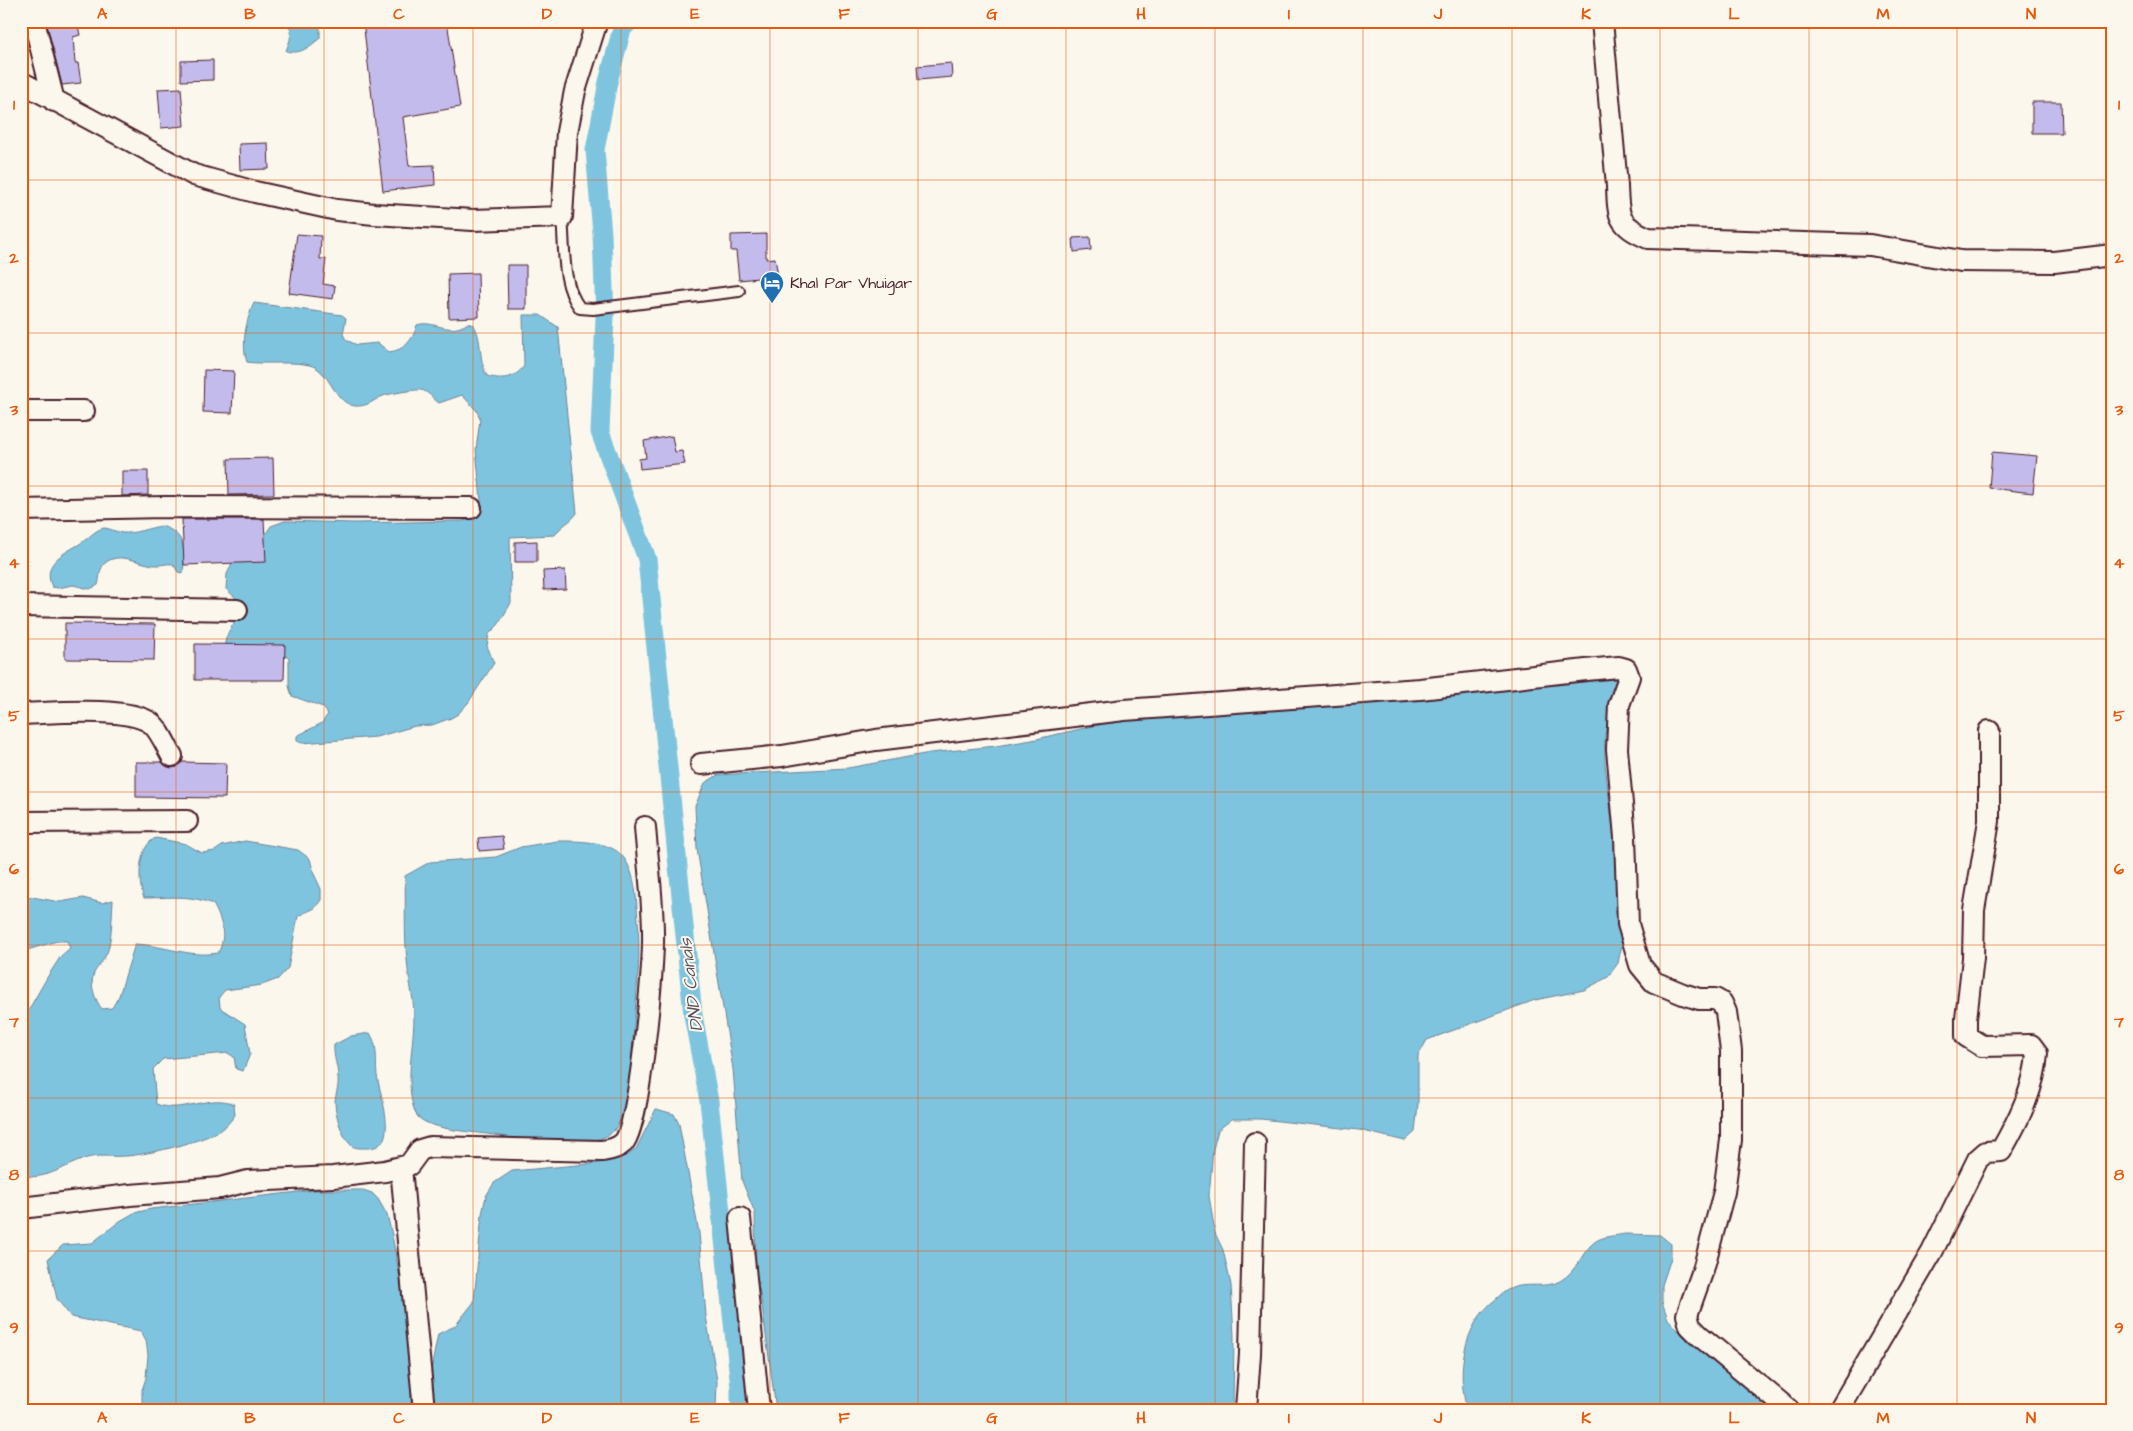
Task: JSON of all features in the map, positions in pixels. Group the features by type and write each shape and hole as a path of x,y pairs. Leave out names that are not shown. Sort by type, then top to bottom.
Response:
{"street":[{"path":"34,21 54,101"},
{"path":"21,82 54,101 99,122 194,175 255,192 337,210 374,214 473,220 562,216 567,132 575,91 597,21"},
{"path":"1602,21 1618,213 1632,231 1648,238 1870,245 1961,261 2054,262 2112,255"},
{"path":"21,411 84,411"},
{"path":"21,510 164,507 471,508"},
{"path":"21,606 237,610"},
{"path":"701,764 782,756 876,740 1124,710 1420,688 1620,667 1626,669 1628,677 1619,705 1617,750 1625,837 1628,924 1640,965 1654,982 1682,994 1699,999 1715,999 1722,1003 1726,1012 1731,1051 1732,1140 1724,1192 1703,1270 1687,1315 1690,1326 1700,1336 1789,1410"},
{"path":"21,714 96,713 130,715 151,724 172,756"},
{"path":"1839,1410 1932,1252 1978,1159 1986,1152 2001,1151 2015,1127 2036,1071 2037,1053 2031,1045 1982,1046 1966,1036 1966,1019 1973,958 1974,910 1989,821 1989,731"},
{"path":"21,822 187,821"},
{"path":"21,1208 130,1195 220,1188 248,1181 334,1177 401,1168 409,1165 420,1150 430,1148 602,1151 613,1149 625,1142 638,1096 648,1018 653,944 645,827"},
{"path":"1246,1410 1250,1354 1255,1142"},
{"path":"401,1168 424,1410"},
{"path":"740,1218 759,1410"}],"lane":[{"path":"562,216 567,276 574,301 580,308 593,309 739,291"}],"water":[{"path":"283,21 320,21 320,38 300,51 286,51 291,29"},
{"path":"254,303 342,315 346,318 343,334 346,340 357,345 378,343 389,352 404,347 411,340 417,325 429,324 454,328 468,323 474,325 477,331 482,364 487,376 497,378 512,376 524,366 523,315 540,315 558,327 577,513 555,535 510,537 511,603 498,625 489,634 487,646 494,663 468,703 458,714 451,718 432,725 415,726 376,737 302,743 297,741 297,736 322,723 328,714 323,707 292,696 289,686 289,658 279,653 224,651 228,632 247,608 226,589 227,574 233,562 260,542 271,526 285,521 354,523 463,521 473,519 481,500 476,450 480,419 477,411 462,395 439,403 428,393 414,390 386,395 367,404 355,406 343,400 321,371 315,367 292,363 247,362 244,348 245,332"},
{"path":"161,526 175,533 182,544 184,550 183,573 178,572 173,564 152,565 117,558 111,559 103,565 98,585 90,589 73,585 58,588 52,587 49,578 53,563 93,533 104,528 127,533"},
{"path":"1622,674 1610,709 1605,735 1605,765 1614,837 1622,944 1618,963 1608,977 1584,990 1535,1000 1427,1040 1418,1056 1418,1104 1415,1132 1405,1141 1359,1130 1261,1119 1232,1119 1218,1130 1213,1149 1209,1196 1215,1233 1223,1250 1231,1285 1234,1336 1233,1410 776,1410 756,1273 755,1213 742,1181 733,1069 697,849 695,806 705,783 718,775 848,768 930,753 996,746 1032,740 1151,713"},
{"path":"156,838 186,844 202,853 215,851 222,846 245,841 298,850 310,859 321,889 321,900 315,908 298,916 288,968 278,979 262,985 225,990 219,997 220,1008 245,1024 250,1054 243,1071 236,1069 234,1057 228,1053 163,1059 153,1069 156,1104 176,1107 225,1101 234,1104 235,1115 226,1126 214,1134 176,1147 135,1155 91,1157 47,1174 30,1177 21,1175 21,1023 61,956 70,948 67,941 57,941 21,952 21,895 60,902 83,898 102,903 113,900 108,950 94,973 92,982 95,997 102,1009 112,1008 119,996 135,944 197,954 218,953 221,947 222,929 219,916 213,904 187,898 144,898 140,883 142,856 150,842"},
{"path":"557,841 593,843 611,848 624,858 634,882 639,942 638,974 630,1076 622,1117 617,1127 610,1134 599,1139 568,1143 460,1131 428,1123 420,1119 416,1114 410,1091 414,1011 406,950 405,876 430,862 496,857 521,847"},
{"path":"370,1033 376,1051 377,1075 385,1111 386,1132 383,1140 377,1146 358,1148 352,1146 347,1140 337,1118 335,1101 338,1081 334,1045 351,1036"},
{"path":"656,1109 674,1114 679,1124 699,1233 706,1316 717,1381 716,1410 434,1410 431,1370 438,1334 455,1326 474,1302 482,1214 486,1196 494,1183 512,1171 599,1163 628,1155 636,1149"},
{"path":"316,1190 363,1190 372,1193 378,1199 387,1215 407,1317 411,1355 411,1410 142,1410 142,1390 146,1378 148,1355 146,1340 141,1331 71,1317 57,1299 48,1259 63,1245 92,1243 120,1221 134,1213 151,1209"},
{"path":"1625,1234 1660,1235 1671,1244 1671,1258 1662,1285 1662,1302 1668,1319 1688,1341 1773,1410 1467,1410 1462,1380 1465,1350 1469,1335 1485,1310 1501,1294 1512,1288 1518,1286 1549,1285 1560,1281 1571,1272 1596,1241 1606,1237"}],"building":[{"path":"46,21 77,21 80,35 73,37 75,63 78,63 81,83 62,85"},
{"path":"363,21 447,21 460,107 403,117 409,166 434,165 435,185 383,191"},
{"path":"213,60 213,80 181,81 181,61"},
{"path":"951,63 952,77 918,80 917,66"},
{"path":"181,88 184,126 161,128 158,89"},
{"path":"2032,102 2061,102 2062,133 2032,133"},
{"path":"268,143 269,169 240,170 239,144"},
{"path":"297,234 321,236 320,259 326,259 323,284 335,286 333,299 289,293"},
{"path":"766,234 766,259 775,258 778,276 739,280 736,251 731,251 731,235"},
{"path":"1090,237 1091,250 1074,252 1073,238"},
{"path":"507,265 526,265 526,309 508,309"},
{"path":"478,273 479,317 449,318 448,274"},
{"path":"204,370 234,371 232,413 203,412"},
{"path":"672,436 675,452 682,451 685,464 640,469 639,459 646,458 644,441"},
{"path":"1992,452 2037,456 2033,493 1989,488"},
{"path":"273,458 274,494 229,495 228,459"},
{"path":"122,471 148,471 148,495 122,496"},
{"path":"182,519 264,519 266,562 184,565"},
{"path":"537,541 537,562 515,562 515,542"},
{"path":"565,570 566,589 544,590 543,571"},
{"path":"65,623 155,624 154,660 65,659"},
{"path":"195,644 285,645 284,680 195,680"},
{"path":"136,762 162,762 171,768 177,767 182,762 226,763 225,798 136,797"},
{"path":"502,836 504,849 479,851 478,838"}],"waterway":[{"name":"DND Canals","path":"630,21 622,29 608,82 595,150 602,234 605,317 600,432 647,559 693,1015 709,1101 740,1388 740,1410"}],"place":[{"name":"Khal Par Vhuigar","path":"772,304"}]}
